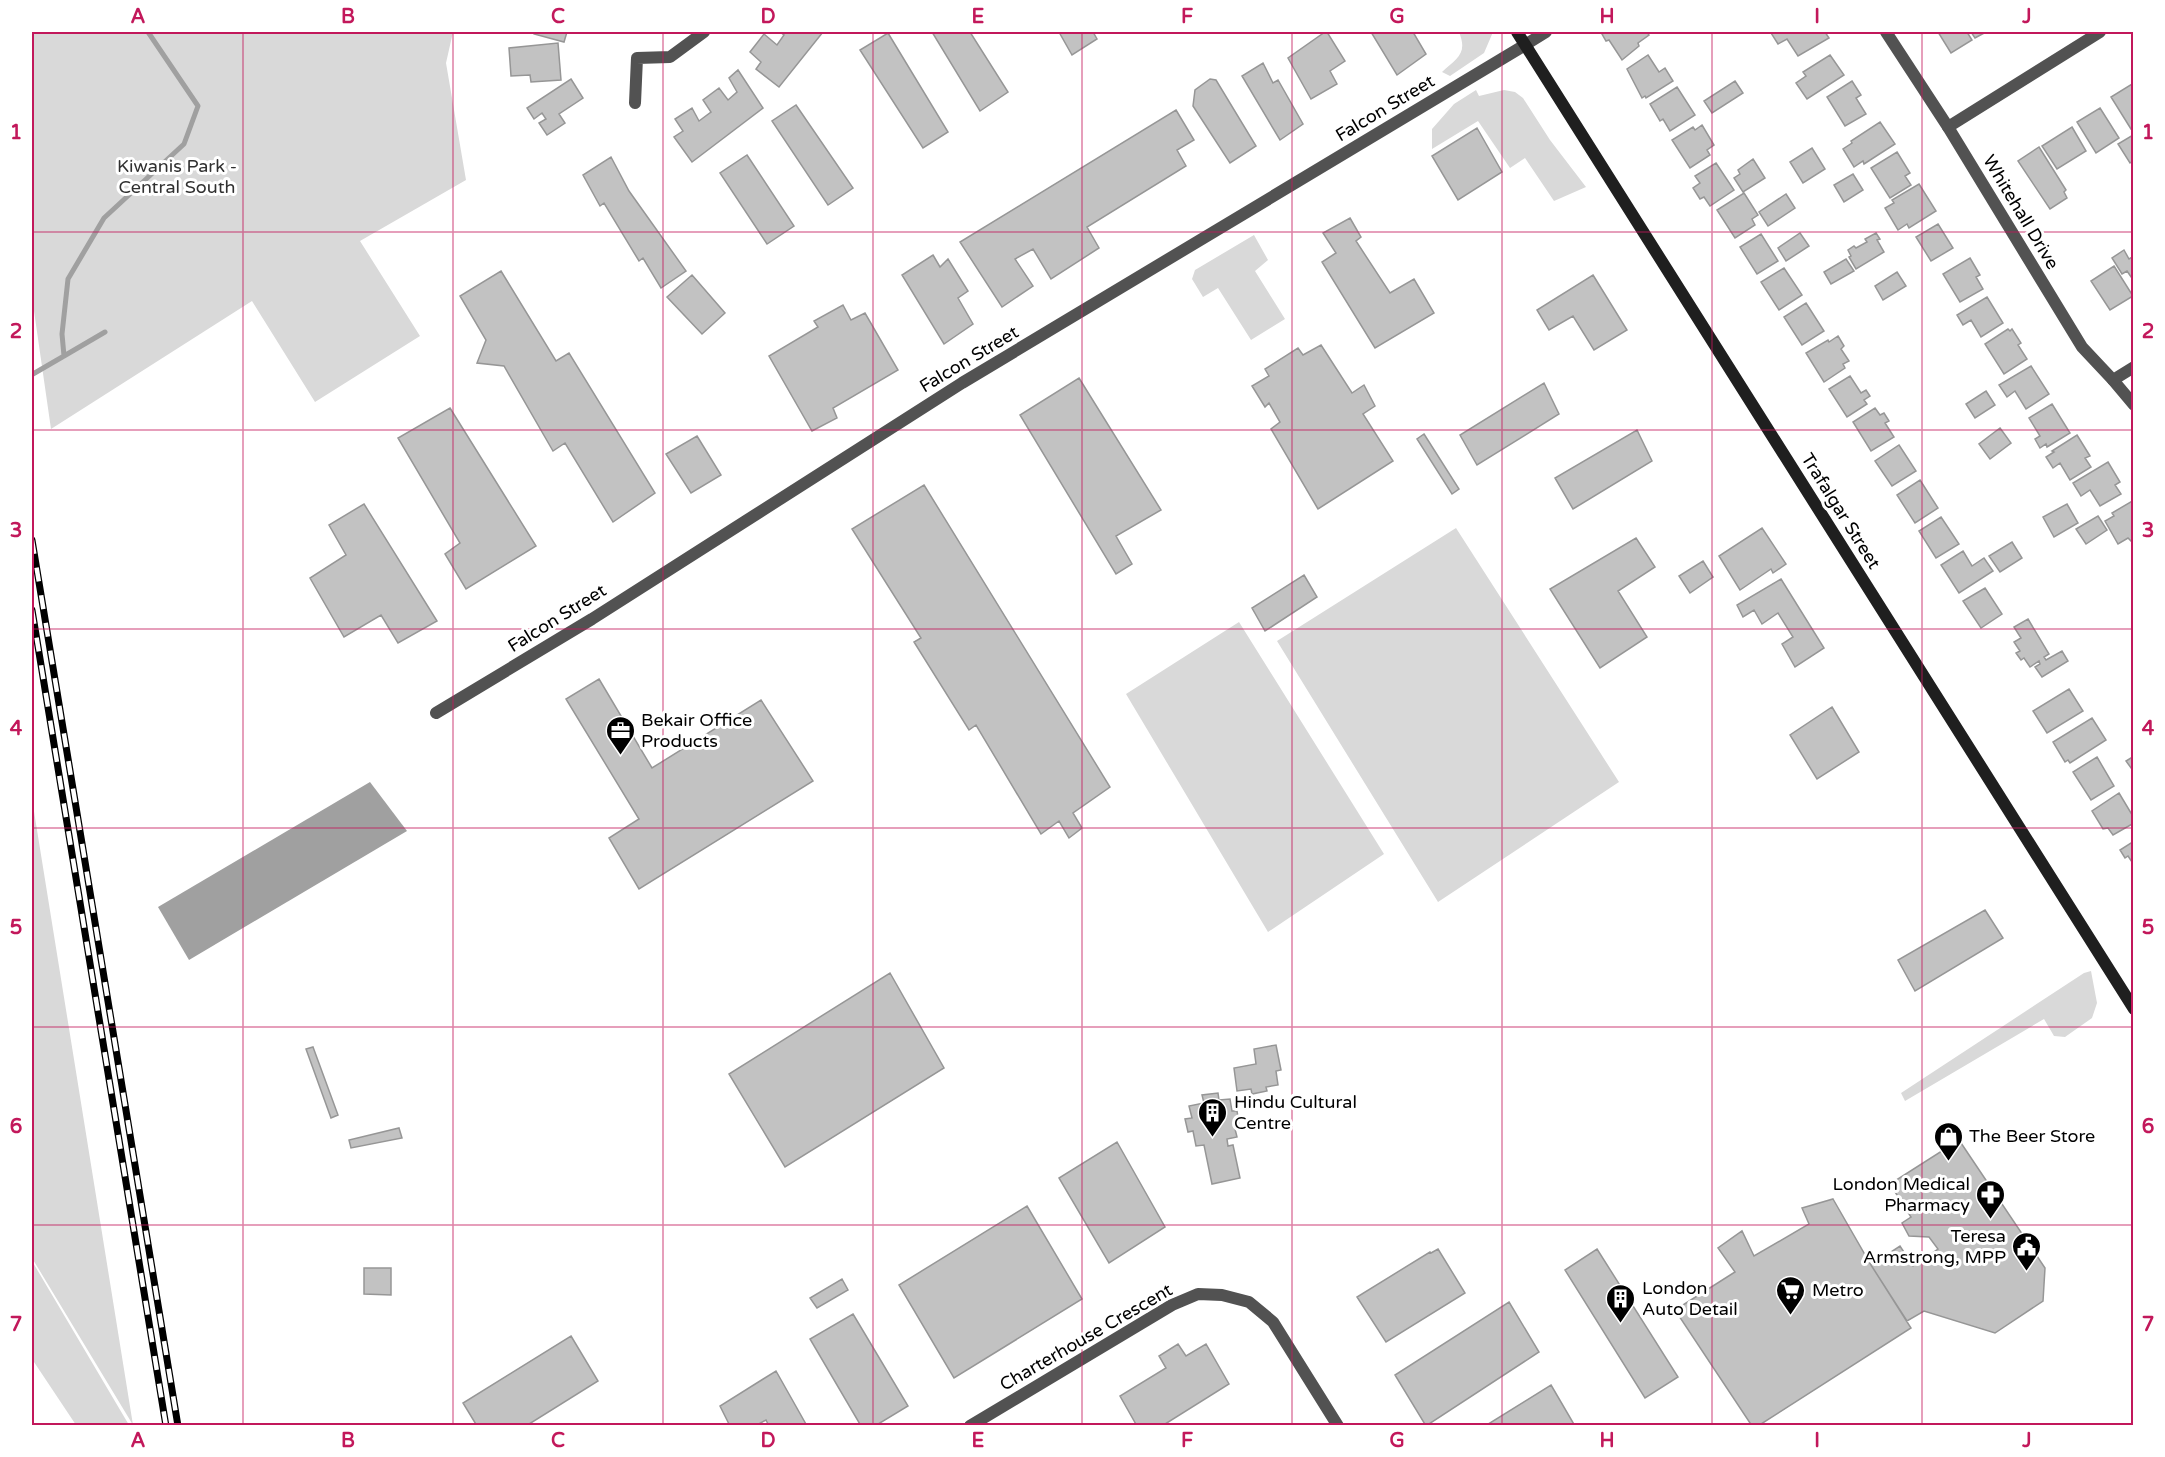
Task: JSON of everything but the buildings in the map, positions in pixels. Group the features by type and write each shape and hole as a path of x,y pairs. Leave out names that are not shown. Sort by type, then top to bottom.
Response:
{"main road":[{"name":"Trafalgar Street","path":"1517,32 2133,1009"}],"street":[{"path":"635,103 637,58 670,57 704,32"},
{"name":"Falcon Street","path":"436,713 592,619 962,383 1546,32"},
{"name":"Whitehall Drive","path":"1886,32 1948,127 2082,347 2133,405"},
{"path":"1948,127 2100,32"},
{"path":"2113,380 2133,367"},
{"name":"Charterhouse Crescent","path":"970,1425 1172,1305 1198,1294 1207,1294 1222,1295 1249,1302 1273,1322 1338,1425"}],"green space":[{"name":"Kiwanis Park - Central South","path":"32,32 453,32 446,63 466,180 360,241 420,336 315,402 252,301 51,429 32,297"},
{"path":"1459,32 1493,32 1484,53 1450,76 1442,72 1462,51"},
{"path":"1476,90 1479,96 1504,90 1515,92 1523,98 1550,140 1586,187 1554,201 1525,158 1510,168 1478,121 1432,149 1432,129 1454,104"},
{"path":"1254,235 1268,260 1255,271 1285,319 1251,340 1218,288 1203,297 1192,279 1195,270"},
{"path":"1456,528 1619,782 1438,902 1277,641"},
{"path":"1239,622 1384,854 1268,932 1126,694"},
{"path":"32,799 133,1425 32,1258"},
{"path":"2091,971 2097,1003 2092,1018 2065,1037 2054,1036 2044,1019 1905,1101 1901,1093 2084,973"},
{"path":"32,1261 129,1425 76,1425 32,1359"}],"shaded area":[{"path":"370,782 407,831 189,960 158,907"}],"waterway":[{"path":"33,374 64,356 62,334 68,279 104,218 184,144 198,106 148,32"},
{"path":"64,356 105,332"}],"railway":[{"path":"32,540 178,1426"},
{"path":"32,610 166,1426"}],"place":[{"name":"Bekair Office Products","path":"620,756"},
{"name":"Hindu Cultural Centre","path":"1213,1138"},
{"name":"The Beer Store","path":"1948,1162"},
{"name":"London Medical Pharmacy","path":"1991,1220"},
{"name":"Teresa Armstrong, MPP","path":"2027,1272"},
{"name":"Metro","path":"1791,1316"},
{"name":"London Auto Detail","path":"1621,1324"}]}
